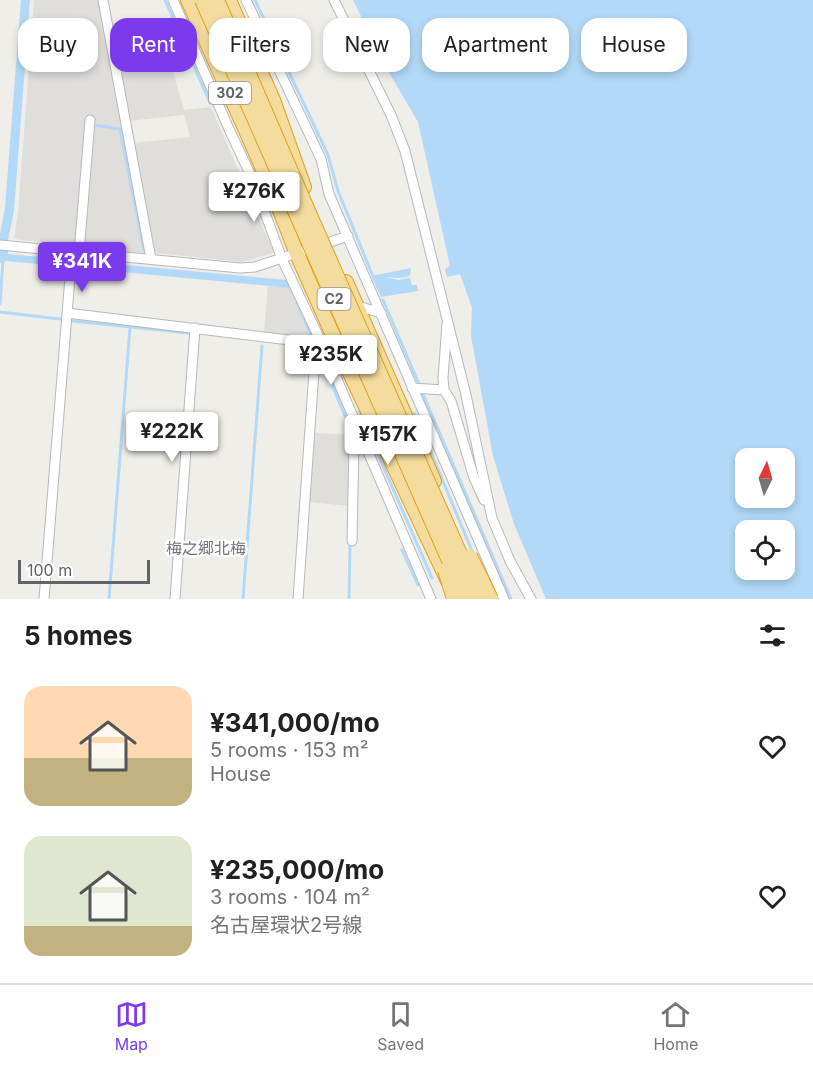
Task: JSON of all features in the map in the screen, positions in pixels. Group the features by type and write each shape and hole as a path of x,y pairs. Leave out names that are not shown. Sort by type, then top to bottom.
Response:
{"highway":[{"name":"302","path":"188,0 271,187 297,254 343,358 455,599"},
{"name":"C2","path":"202,0 466,599"},
{"name":"C2","path":"217,0 312,220 482,599"},
{"name":"302","path":"229,0 273,100 310,204 416,434 482,599"},
{"path":"432,489 480,574 491,599"},
{"path":"423,501 455,599"}],"street":[{"path":"103,0 151,259"},
{"path":"172,0 252,178 282,259 431,599"},
{"path":"246,0 321,159 328,194 504,599"},
{"path":"334,0 392,115 405,152 448,316 492,518"},
{"path":"44,599 71,269 90,120"},
{"path":"252,178 271,187"},
{"path":"5,245 74,254 240,268 255,267 282,259 348,236"},
{"path":"358,306 381,313"},
{"path":"67,314 319,343"},
{"path":"448,316 444,390 455,412 474,478 510,561 531,599"},
{"path":"175,599 195,328"},
{"path":"298,599 319,343"},
{"path":"343,358 349,410"},
{"path":"412,388 444,390"},
{"path":"352,542 354,442 358,431"}],"shaded area":[{"path":"34,0 99,0 110,60 110,72 112,72 145,250 143,253 86,247 83,242 85,122 77,241 74,246 14,239 29,72 98,72 98,18 33,18"},
{"path":"120,72 173,72 184,110 211,107 274,253 241,262 156,253 153,250 133,143 190,137 184,115 128,121"},
{"path":"268,286 294,288 314,339 264,333"},
{"path":"315,433 351,435 349,506 309,502"}],"water":[{"path":"21,0 30,0 29,18 20,18"},
{"path":"353,0 813,0 813,599 546,599 514,524 493,456 471,336 472,308 460,274 447,277 445,269 450,266 418,122 389,72 410,72 410,18 362,18"},
{"path":"18,39 18,72 25,72 14,211 8,240 8,254 287,280 291,288 7,261 0,263 0,234 5,208"},
{"path":"411,268 410,276 386,277 398,280 410,278 412,285 417,285 418,291 381,297 371,276"}],"waterway":[{"path":"165,0 210,103"},
{"path":"255,0 328,155 338,191 374,279"},
{"path":"94,125 120,129 144,250"},
{"path":"0,304 3,260"},
{"path":"291,288 312,337"},
{"path":"383,300 419,384"},
{"path":"0,312 60,319"},
{"path":"73,321 188,333"},
{"path":"109,599 130,327"},
{"path":"243,599 262,346"},
{"path":"322,361 348,423"},
{"path":"422,392 511,599"},
{"path":"359,411 432,578"},
{"path":"415,414 472,551"},
{"path":"349,599 350,544"},
{"path":"402,550 418,585"}],"district":[{"name":"梅之郷北梅","path":"206,548"}]}
